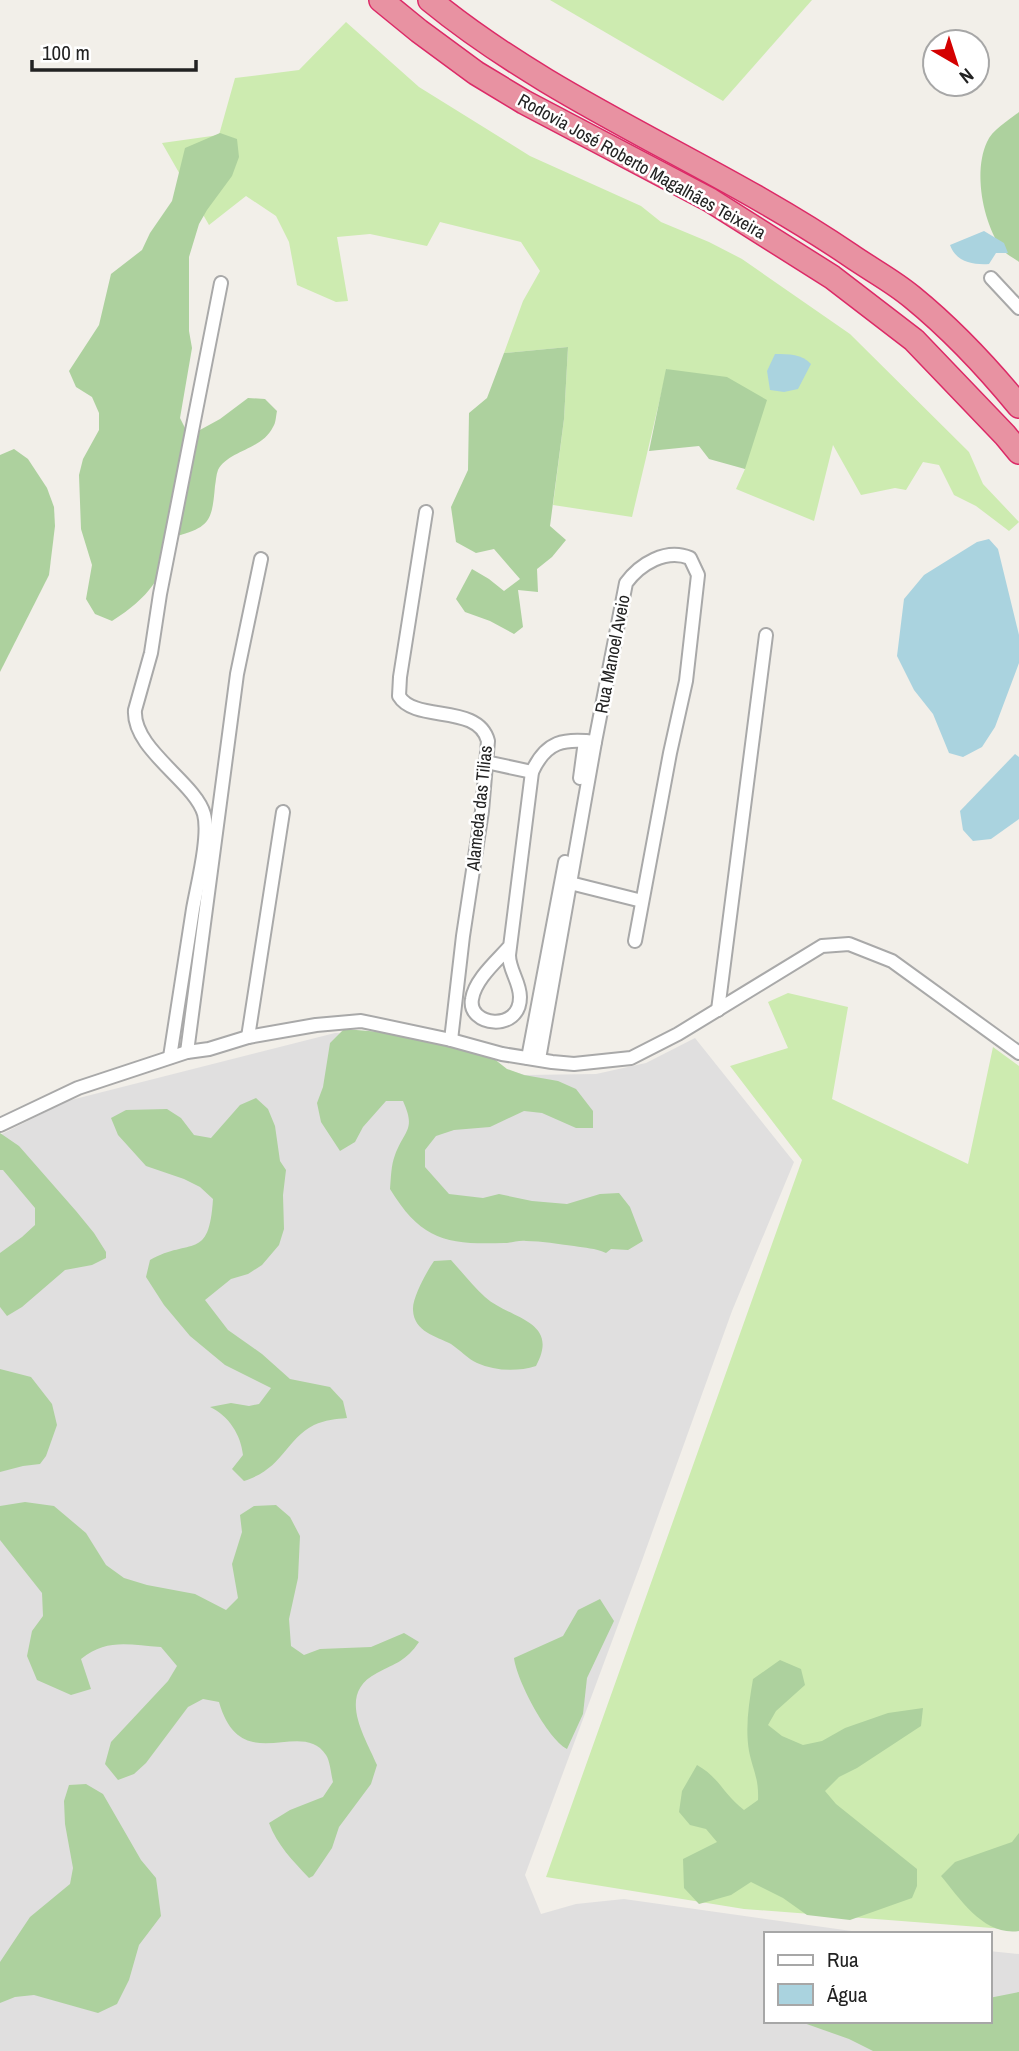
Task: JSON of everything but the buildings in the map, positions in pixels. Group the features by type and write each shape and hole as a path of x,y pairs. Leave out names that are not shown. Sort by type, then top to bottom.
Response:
{"highway":[{"name":"Rodovia José Roberto Magalhães Teixeira","path":"381,0 476,73 524,102 710,200 832,277 914,340 1019,453"},
{"name":"Rodovia José Roberto Magalhães Teixeira","path":"430,0 450,17 541,78 808,226 910,296 955,336 1019,406"}],"street":[{"path":"991,278 1019,308"},
{"path":"170,1057 201,862 205,818 195,799 160,760 134,719 151,653 160,594 221,283"},
{"name":"Alameda das Tilias","path":"426,512 399,696 408,705 456,716 481,728 488,738 482,811 451,1040"},
{"name":"Rua Manoel Aveio","path":"533,1058 570,883 590,741 626,583 635,571 660,557 680,553 690,558 698,575 686,681 635,941"},
{"path":"187,1052 237,674 261,559"},
{"path":"718,1010 766,635"},
{"path":"510,946 485,975 472,997 471,1004 478,1015 490,1021 503,1022 510,1018 519,1006 520,997 510,968 510,946 532,772 547,749 560,741 590,741 578,794 533,1058"},
{"path":"486,762 532,772"},
{"path":"248,1037 283,812"},
{"path":"570,883 642,901"},
{"path":"0,1125 78,1088 170,1057 248,1037 316,1025 361,1021 502,1054 574,1064 631,1058 651,1050 822,946 849,944 892,961 1019,1053"}],"shaded area":[{"path":"335,1033 388,1035 525,1075 596,1074 646,1063 695,1038 794,1162 732,1311 525,1875 541,1914 576,1904 624,1899 859,1932 764,1932 764,2023 991,2023 991,1951 1019,1954 1019,2051 0,2051 0,1135 67,1101"}],"green space":[{"path":"550,0 812,0 723,101"},
{"path":"346,22 419,87 530,156 641,206 661,222 742,259 850,334 969,452 983,484 1019,522 1009,531 976,506 954,495 939,465 923,462 906,490 895,488 861,495 833,445 814,521 736,489 745,469 667,369 632,517 553,505 564,419 568,347 504,353 523,301 540,271 521,242 440,222 427,246 370,234 337,237 348,301 336,302 297,285 289,242 276,216 246,196 209,225 162,143 219,135 235,78 299,70"},
{"path":"1019,112 1019,262 1003,250 989,225 982,196 981,168 989,138"},
{"path":"220,133 237,139 239,157 232,176 199,224 189,257 189,331 192,348 180,418 189,436 220,419 248,398 265,399 277,411 275,421 268,435 261,441 223,463 217,472 213,506 208,520 197,529 177,536 153,585 136,604 112,621 95,614 86,599 92,565 81,529 79,475 83,459 99,430 99,413 92,397 76,387 69,371 99,325 111,274 142,250 172,201 185,148"},
{"path":"568,347 564,419 550,526 566,540 552,557 537,569 538,592 518,590 523,627 514,634 465,612 456,599 472,569 504,591 520,579 494,549 476,553 456,542 451,507 468,470 469,413 487,398 504,353"},
{"path":"666,369 727,377 767,400 745,469 709,459 699,446 649,451"},
{"path":"14,449 28,459 47,488 54,507 55,526 49,575 0,672 0,455"},
{"path":"788,993 848,1007 832,1099 968,1164 993,1047 1019,1066 1019,1930 744,1909 546,1877 802,1160 730,1066 788,1048 768,1002"},
{"path":"344,1029 430,1036 493,1058 507,1069 558,1081 576,1089 593,1111 593,1128 576,1128 542,1113 524,1111 490,1127 454,1130 436,1136 425,1150 425,1167 449,1194 483,1198 499,1194 532,1201 567,1204 600,1194 619,1193 630,1207 643,1241 628,1250 611,1249 606,1253 590,1248 538,1241 466,1243 437,1236 425,1229 401,1206 390,1189 394,1159 409,1124 403,1101 386,1101 363,1127 355,1142 340,1151 321,1122 317,1103 323,1087 330,1043"},
{"path":"256,1098 268,1109 275,1126 280,1161 286,1170 283,1195 284,1229 279,1245 262,1265 248,1274 231,1279 205,1300 228,1330 262,1354 290,1379 330,1387 343,1401 347,1418 326,1421 304,1431 268,1469 244,1481 232,1469 243,1455 237,1433 223,1415 210,1407 231,1403 249,1406 259,1404 271,1388 225,1365 190,1336 164,1305 146,1277 150,1260 202,1240 211,1219 213,1199 200,1187 184,1179 146,1166 118,1135 111,1118 126,1110 167,1109 181,1118 194,1135 211,1138 240,1105"},
{"path":"0,1133 19,1146 76,1211 106,1252 106,1258 92,1265 65,1270 22,1307 7,1316 0,1307 0,1253 35,1225 35,1208 3,1170 0,1170"},
{"path":"451,1260 485,1297 529,1322 537,1330 542,1339 542,1351 536,1366 506,1370 484,1366 427,1332 417,1323 413,1305 424,1278 434,1261"},
{"path":"0,1369 31,1377 52,1404 57,1425 46,1456 40,1464 0,1472"},
{"path":"25,1502 54,1506 86,1533 106,1565 124,1578 195,1594 226,1610 238,1598 232,1564 242,1532 240,1515 254,1506 276,1505 290,1517 300,1536 298,1578 289,1619 291,1646 304,1655 320,1649 371,1647 404,1633 419,1642 405,1658 377,1673 365,1682 358,1692 357,1716 377,1765 371,1784 339,1827 332,1848 313,1876 309,1878 291,1859 269,1823 290,1810 323,1797 333,1782 326,1755 315,1745 302,1742 256,1743 241,1737 229,1725 219,1702 203,1699 188,1707 146,1763 134,1774 118,1780 105,1764 111,1742 168,1681 177,1666 161,1647 109,1645 81,1659 91,1689 71,1695 37,1680 27,1656 32,1631 43,1616 42,1593 0,1540 0,1506"},
{"path":"600,1599 614,1621 587,1678 583,1714 567,1749 559,1743 534,1708 514,1658 563,1636 578,1610"},
{"path":"780,1660 801,1669 805,1685 776,1711 768,1725 782,1736 803,1745 822,1741 845,1728 888,1713 923,1708 921,1726 839,1777 825,1791 836,1804 917,1869 917,1886 912,1898 850,1920 807,1915 783,1898 751,1882 731,1895 699,1904 684,1888 683,1859 717,1842 706,1829 690,1825 679,1812 682,1791 697,1765 711,1775 744,1810 758,1800 757,1780 747,1733 753,1679"},
{"path":"86,1784 103,1794 141,1860 156,1878 161,1916 139,1945 129,1980 117,2004 98,2013 34,1995 15,1997 0,2003 0,1962 30,1917 70,1884 73,1868 64,1801 69,1785"},
{"path":"1019,1833 1019,1931 1006,1931 995,1928 974,1914 941,1876 955,1862 1012,1842"},
{"path":"1019,1992 1019,2051 873,2051 849,2039 804,2023 991,2023 991,1998"}],"water":[{"path":"984,231 1004,243 1008,253 996,253 989,264 983,264 961,259 953,251 950,245"},
{"path":"775,354 799,356 811,364 798,389 784,392 770,390 767,371"},
{"path":"989,539 998,549 1019,635 1019,663 995,727 982,747 963,757 949,753 933,714 914,690 897,656 904,599 924,575 977,542"},
{"path":"1015,754 1019,757 1019,819 991,839 973,841 963,830 960,811"}]}
